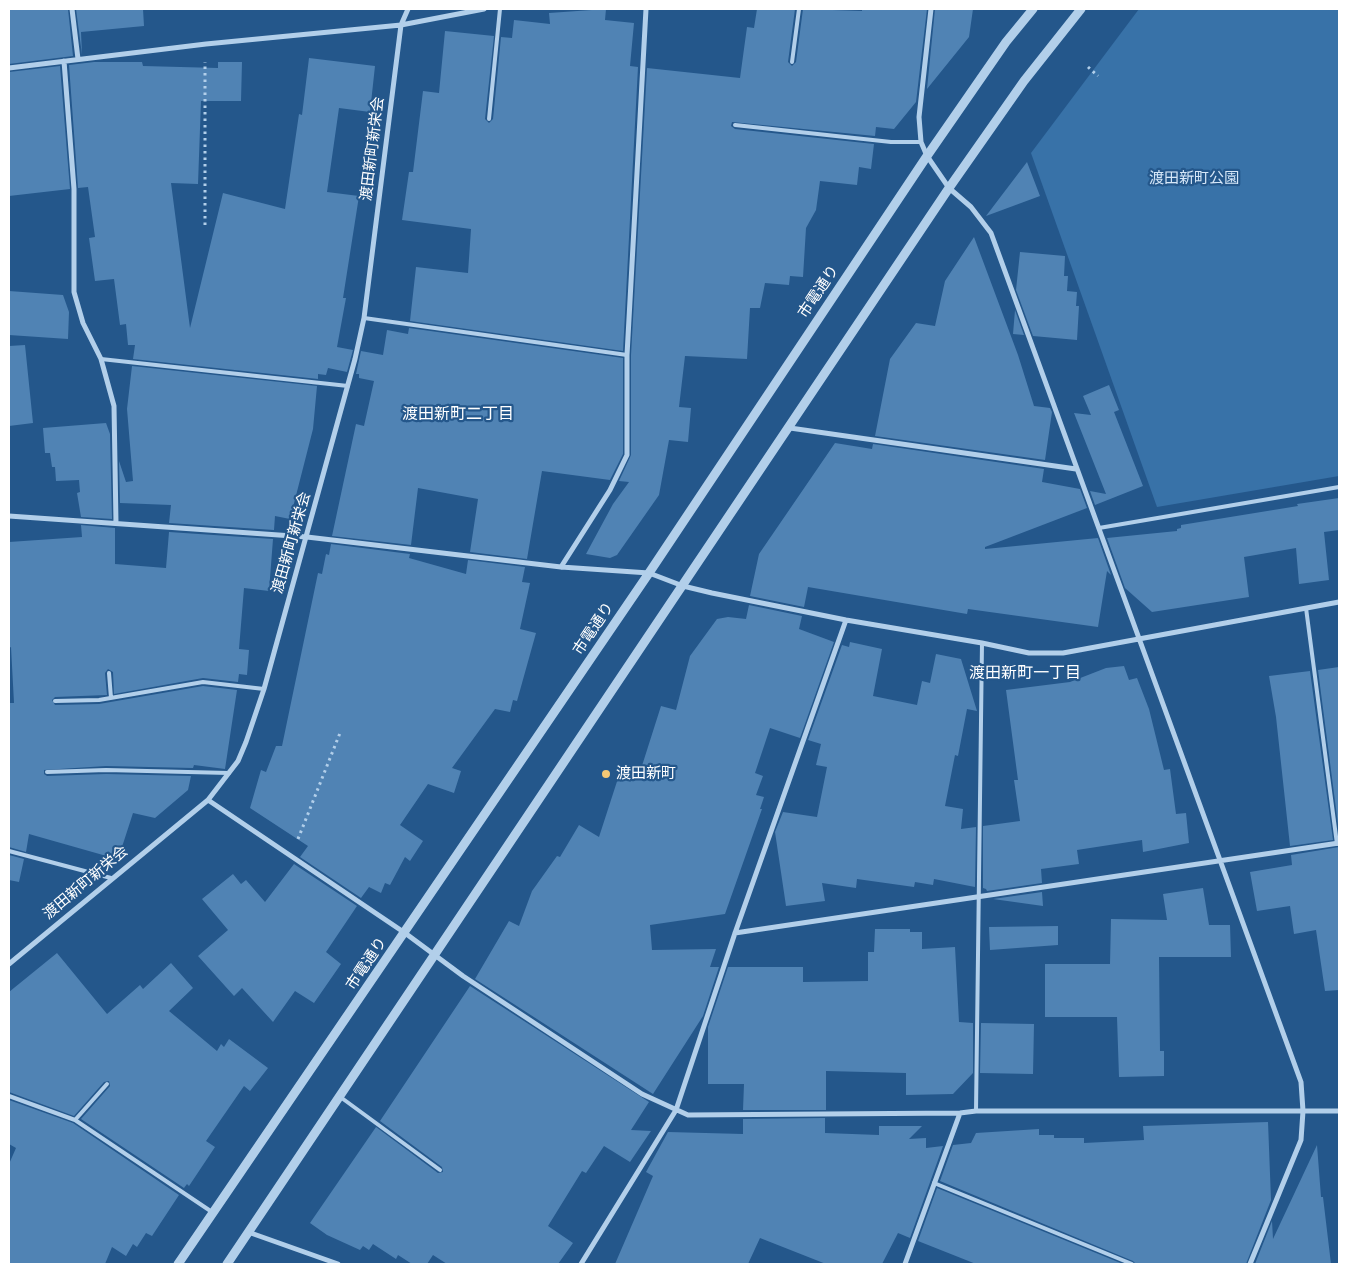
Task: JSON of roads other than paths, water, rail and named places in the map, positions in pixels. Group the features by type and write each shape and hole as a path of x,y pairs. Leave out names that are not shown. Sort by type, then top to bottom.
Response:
{"street":[{"path":"72,9 78,59"},
{"name":"渡田新町新栄会","path":"9,964 208,800 229,774 246,742 264,689 307,537 348,386 364,318 401,25 408,9"},
{"path":"9,68 206,44 401,25 484,9"},
{"path":"561,567 610,490 627,455 628,355 646,9"},
{"path":"931,9 919,117 921,142 927,156 949,188 971,207 990,233 1301,1082 1303,1111 1301,1140 1250,1264"},
{"name":"市電通り","path":"178,1264 649,573 927,156 1006,42 1033,9"},
{"path":"227,1264 790,428 949,188 1024,81 1081,9"},
{"path":"64,61 74,189 74,292 83,323 101,358 114,406 116,523"},
{"path":"790,428 1076,469"},
{"path":"9,516 307,537 561,567 649,573 683,586 846,620 982,642 1029,653 1063,654 1339,602"},
{"path":"581,1264 676,1110 735,933 846,620"},
{"path":"208,800 405,933 434,956 642,1094 688,1115 960,1113 976,1111 1339,1111"},
{"path":"735,933 1338,844"},
{"path":"905,1264 960,1113"},
{"path":"248,1232 338,1264"}],"lane":[{"path":"489,119 500,9"},
{"path":"792,62 798,9"},
{"path":"734,125 891,142 921,142"},
{"path":"364,318 628,355"},
{"path":"101,358 348,386"},
{"path":"1099,528 1339,487"},
{"path":"1306,608 1338,844"},
{"path":"976,1111 982,642"},
{"path":"109,673 111,698"},
{"path":"55,701 111,698 203,682 264,689"},
{"path":"47,772 106,770 229,774"},
{"path":"9,851 111,878"},
{"path":"75,1120 107,1084"},
{"path":"9,1096 75,1120 213,1212"},
{"path":"339,1096 440,1170"},
{"path":"934,1183 1132,1264"}],"place":[{"name":"渡田新町","path":"606,774"}],"district":[{"name":"渡田新町二丁目","path":"458,415"},
{"name":"渡田新町一丁目","path":"1025,674"}],"park label":[{"name":"渡田新町公園","path":"1194,179"}]}
